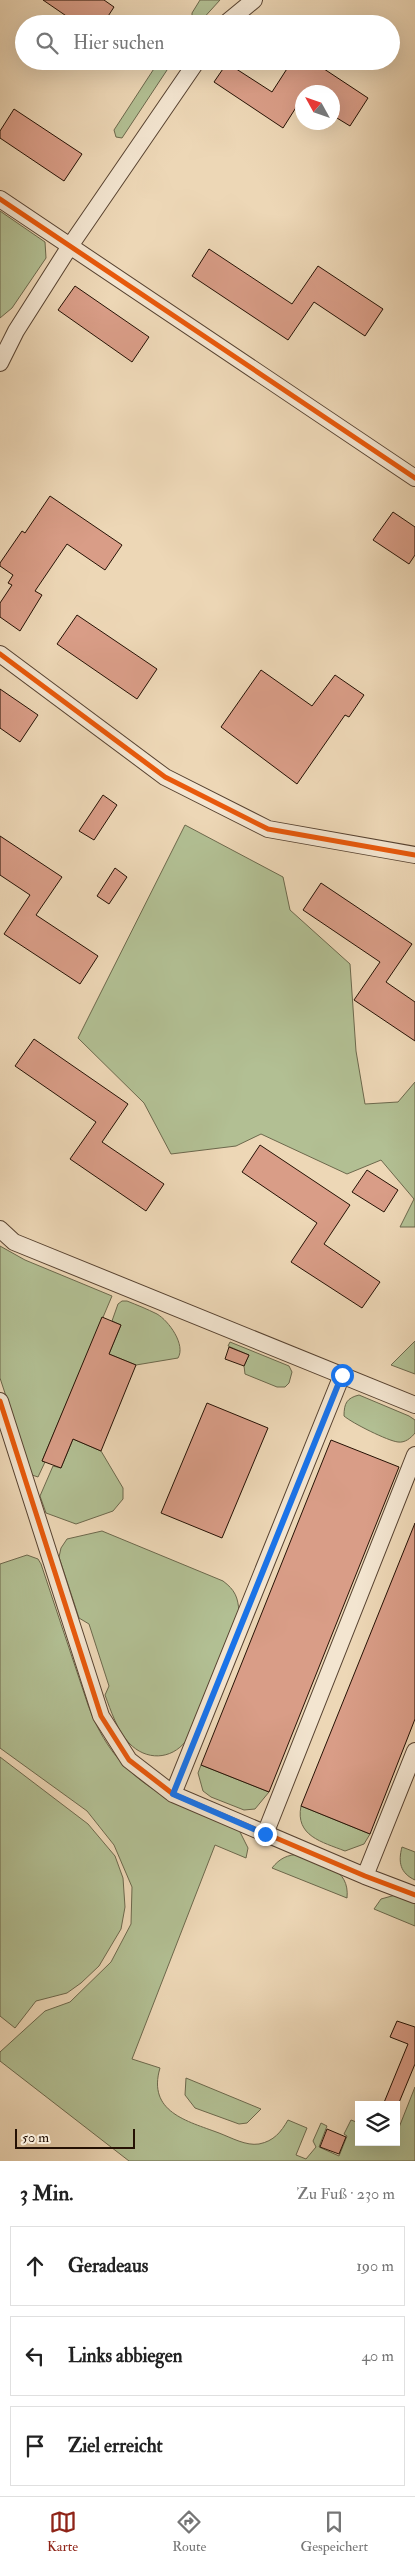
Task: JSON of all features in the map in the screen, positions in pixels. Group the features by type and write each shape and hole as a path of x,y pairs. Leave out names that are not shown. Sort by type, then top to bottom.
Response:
{"street":[{"path":"235,15 254,0"},
{"path":"0,363 8,332 70,246 191,70"},
{"path":"0,199 415,478"},
{"path":"0,654 165,777 268,829 415,855"},
{"path":"0,1229 14,1242 415,1405"},
{"path":"173,1794 342,1375"},
{"path":"0,1401 101,1716 129,1760 173,1794 365,1876 415,1895"},
{"path":"265,1834 415,1456"},
{"path":"365,1876 415,1750"}],"green space":[{"path":"200,0 220,0 206,15 192,15"},
{"path":"153,70 167,70 122,138 116,137 114,130"},
{"path":"0,211 45,242 46,258 12,308 0,318"},
{"path":"185,825 283,877 290,910 350,964 356,1051 365,1104 398,1102 415,1082 415,1227 400,1227 414,1199 381,1160 347,1174 261,1134 236,1146 171,1154 144,1103 78,1038"},
{"path":"0,1246 25,1260 112,1296 42,1461 45,1462 38,1477 32,1475 0,1378"},
{"path":"122,1301 127,1301 162,1317 178,1340 180,1353 178,1358 136,1365 109,1354 121,1325 112,1321 118,1304"},
{"path":"415,1341 415,1374 391,1365"},
{"path":"230,1342 289,1366 292,1372 289,1383 285,1387 277,1387 245,1374 244,1366 249,1355 228,1346"},
{"path":"359,1395 415,1420 415,1433 403,1442 393,1441 348,1419 344,1416 346,1404 349,1400"},
{"path":"73,1439 101,1451 123,1488 123,1499 113,1511 76,1524 46,1513 40,1496 53,1466 61,1468"},
{"path":"102,1531 223,1581 237,1598 239,1612 186,1741 173,1752 166,1755 151,1755 136,1749 125,1738 118,1726 105,1695 109,1686 89,1624 79,1618 59,1557 61,1548 67,1539"},
{"path":"27,1555 38,1559 88,1705 100,1732 114,1753 130,1771 148,1786 190,1809 239,1830 248,1848 246,1858 215,1845 132,2059 160,2068 157,2083 159,2095 165,2105 183,2119 194,2124 249,2144 264,2143 273,2138 280,2132 288,2120 307,2128 296,2155 306,2159 316,2147 313,2141 321,2123 327,2126 319,2147 339,2156 347,2136 344,2134 351,2120 355,2122 355,2146 400,2146 400,2125 415,2087 415,2161 129,2161 0,2061 0,2052 45,2011 70,2002 111,1962 131,1924 132,1887 114,1845 87,1811 0,1748 0,1564"},
{"path":"0,1757 88,1824 115,1856 123,1878 125,1907 121,1929 99,1966 67,1993 36,2001 15,2028 0,2016"},
{"path":"201,1765 269,1792 255,1809 244,1810 211,1797 203,1791 198,1773"},
{"path":"301,1806 370,1834 364,1844 345,1851 319,1841 306,1831 302,1824 300,1816"},
{"path":"402,1847 415,1852 415,1880 406,1874 401,1866"},
{"path":"300,1854 333,1868 344,1880 347,1888 347,1898 272,1868 284,1858"},
{"path":"399,1894 415,1901 415,1926 374,1909 381,1899"},
{"path":"186,2078 261,2109 247,2123 239,2124 195,2108 185,2095"}],"building":[{"path":"43,0 104,0 114,7 109,15 65,15"},
{"path":"222,70 238,70 272,92 286,70 326,70 368,98 350,126 340,120 340,85 295,85 295,109 283,128 214,82"},
{"path":"14,109 82,154 64,181 0,138 0,131"},
{"path":"209,249 292,304 318,266 383,309 365,336 314,302 288,340 192,276"},
{"path":"75,286 149,337 132,362 58,310"},
{"path":"50,496 122,545 105,570 67,544 35,591 42,595 20,631 0,617 0,603 12,585 8,583 13,575 0,566 0,563 22,531 25,533"},
{"path":"393,512 415,527 415,555 409,564 373,540"},
{"path":"77,615 157,669 137,699 57,644"},
{"path":"261,670 312,706 335,675 364,695 349,717 345,715 297,784 221,727"},
{"path":"0,689 38,715 20,742 0,728"},
{"path":"103,795 117,805 94,840 79,831"},
{"path":"0,836 62,877 36,915 98,956 80,984 4,934 30,895 0,875"},
{"path":"115,868 127,877 109,904 97,896"},
{"path":"321,883 412,944 386,982 415,1002 415,1041 354,1000 380,962 303,910"},
{"path":"34,1039 128,1104 102,1142 164,1184 146,1211 70,1159 96,1122 15,1066"},
{"path":"260,1145 350,1205 324,1244 380,1282 362,1308 291,1262 317,1223 242,1172"},
{"path":"367,1170 398,1190 384,1212 352,1192"},
{"path":"102,1317 121,1325 109,1354 136,1365 101,1451 73,1439 61,1468 42,1461"},
{"path":"229,1347 249,1355 244,1366 225,1359"},
{"path":"207,1403 268,1428 222,1538 161,1513"},
{"path":"331,1440 399,1467 269,1792 201,1765"},
{"path":"415,1523 415,1719 370,1834 301,1806"},
{"path":"397,2021 415,2027 415,2064 400,2101 385,2101 408,2044 390,2037"},
{"path":"327,2129 346,2137 339,2154 320,2147"}],"cycle path":[{"path":"0,199 415,478"},
{"path":"0,654 165,777 268,829 415,855"},
{"path":"0,1401 101,1716 129,1760 173,1794 365,1876 415,1895"}],"route":[{"path":"265,1834 173,1794 342,1375"}]}
